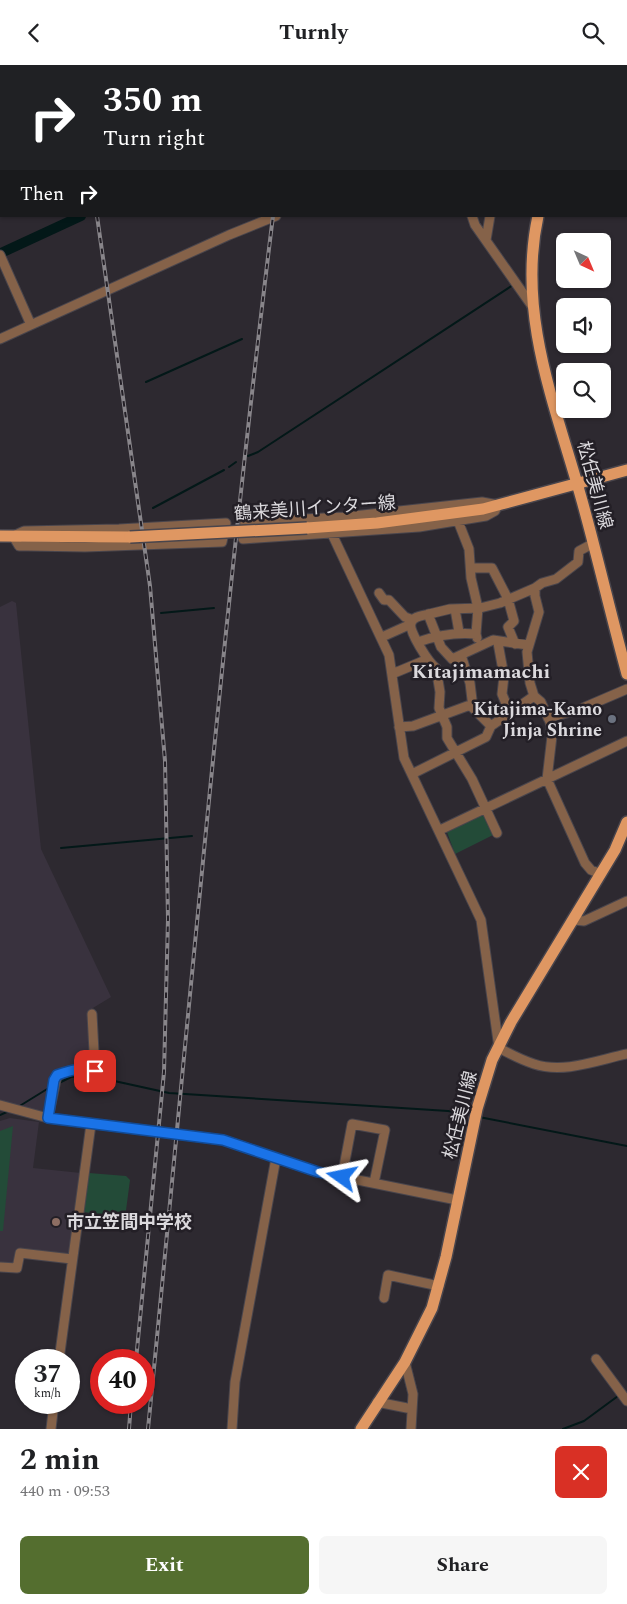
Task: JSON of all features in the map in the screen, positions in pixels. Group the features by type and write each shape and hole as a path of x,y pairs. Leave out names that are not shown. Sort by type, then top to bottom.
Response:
{"main road":[{"name":"松任美川線","path":"538,217 533,239 530,273 537,344 577,484 627,674"},
{"name":"鶴来美川インター線","path":"0,536 130,537 376,523 483,509 627,470"},
{"name":"松任美川線","path":"361,1429 405,1362 421,1333 439,1286 486,1075 512,1022 615,850 627,822"}],"street":[{"path":"0,339 229,235 274,217"},
{"path":"486,240 489,217"},
{"path":"473,220 532,307"},
{"path":"0,255 31,325"},
{"path":"482,501 498,505 495,511 486,516 419,527 243,539 245,522 344,517 482,501"},
{"path":"458,521 469,549 471,578 478,608 476,634 480,645"},
{"path":"226,523 222,542 91,547 19,546 13,536 24,531 119,529 226,523"},
{"path":"332,534 389,655 404,758 440,830 481,920 499,1048 535,1064 546,1066 579,1065 627,1055"},
{"path":"382,637 428,615 455,609 478,608 535,588 565,572 578,561 580,551 592,544"},
{"path":"471,568 492,567 508,599 514,621 508,627 508,630 514,644"},
{"path":"535,588 539,612 528,645 530,683 534,696 541,702 548,718 552,736 547,779 586,863 591,870 601,874"},
{"path":"379,593 384,600 389,601 412,622"},
{"path":"455,609 459,633"},
{"path":"428,615 441,647 452,659 493,640 498,643 528,645"},
{"path":"412,622 411,629 428,659 436,668 440,692 439,708 447,727 447,738 472,779 498,833"},
{"path":"418,642 437,635 476,634"},
{"path":"498,643 504,676 502,694 510,713"},
{"path":"461,655 470,683 473,708"},
{"path":"392,674 428,659"},
{"path":"548,718 578,710 627,689"},
{"path":"412,774 486,737 491,726 534,696"},
{"path":"400,727 413,726 470,705 491,726"},
{"path":"440,830 627,741"},
{"path":"574,920 584,921 627,901"},
{"path":"48,1118 57,1075 75,1068 95,1071 92,1014"},
{"path":"4,1106 48,1118 223,1140 342,1177 457,1200"},
{"path":"60,1349 91,1124"},
{"path":"342,1177 352,1124 385,1130 374,1183"},
{"path":"232,1429 235,1382 276,1158"},
{"path":"0,1267 17,1268 20,1253 72,1259"},
{"path":"384,1297 388,1275 439,1286"},
{"path":"596,1359 627,1401"},
{"path":"405,1362 413,1394 412,1429"},
{"path":"619,1389 627,1383"},
{"path":"377,1402 412,1409"},
{"path":"51,1429 53,1414"}],"shaded area":[{"path":"12,601 16,603 41,849 111,997 88,1011 91,1066 63,1067 49,1076 51,1091 46,1109 43,1112 0,1100 0,607"},
{"path":"10,1118 39,1122 33,1168 81,1173 70,1255 20,1249 16,1264 0,1263 0,1121"}],"green space":[{"path":"485,814 495,834 455,854 447,832"},
{"path":"13,1126 3,1231 0,1231 0,1131"},
{"path":"89,1173 126,1176 130,1180 125,1218 84,1212"}],"waterway":[{"path":"1,253 79,217"},
{"path":"248,456 258,452 513,285"},
{"path":"146,382 242,339"},
{"path":"229,467 236,462"},
{"path":"153,508 224,470"},
{"path":"161,613 214,608"},
{"path":"61,848 192,836"},
{"path":"59,1083 71,1077 87,1075 169,1093 448,1111 472,1115"},
{"path":"18,1107 52,1086"},
{"path":"0,1115 9,1111"},
{"path":"479,1117 627,1146"},
{"path":"563,1429 584,1421 618,1396"}],"railway":[{"path":"97,217 150,586 165,761 168,919 164,1072 137,1349"},
{"path":"148,1429 222,671 273,217"},
{"path":"129,1429 130,1414"}],"place":[{"name":"Kitajima-Kamo Jinja Shrine","path":"612,719"},
{"name":"市立笠間中学校","path":"56,1222"}],"district":[{"name":"Kitajimamachi","path":"481,671"}],"route":[{"path":"95,1071 75,1068 57,1075 54,1080 55,1089 48,1118 223,1140 318,1172 342,1177"}]}
